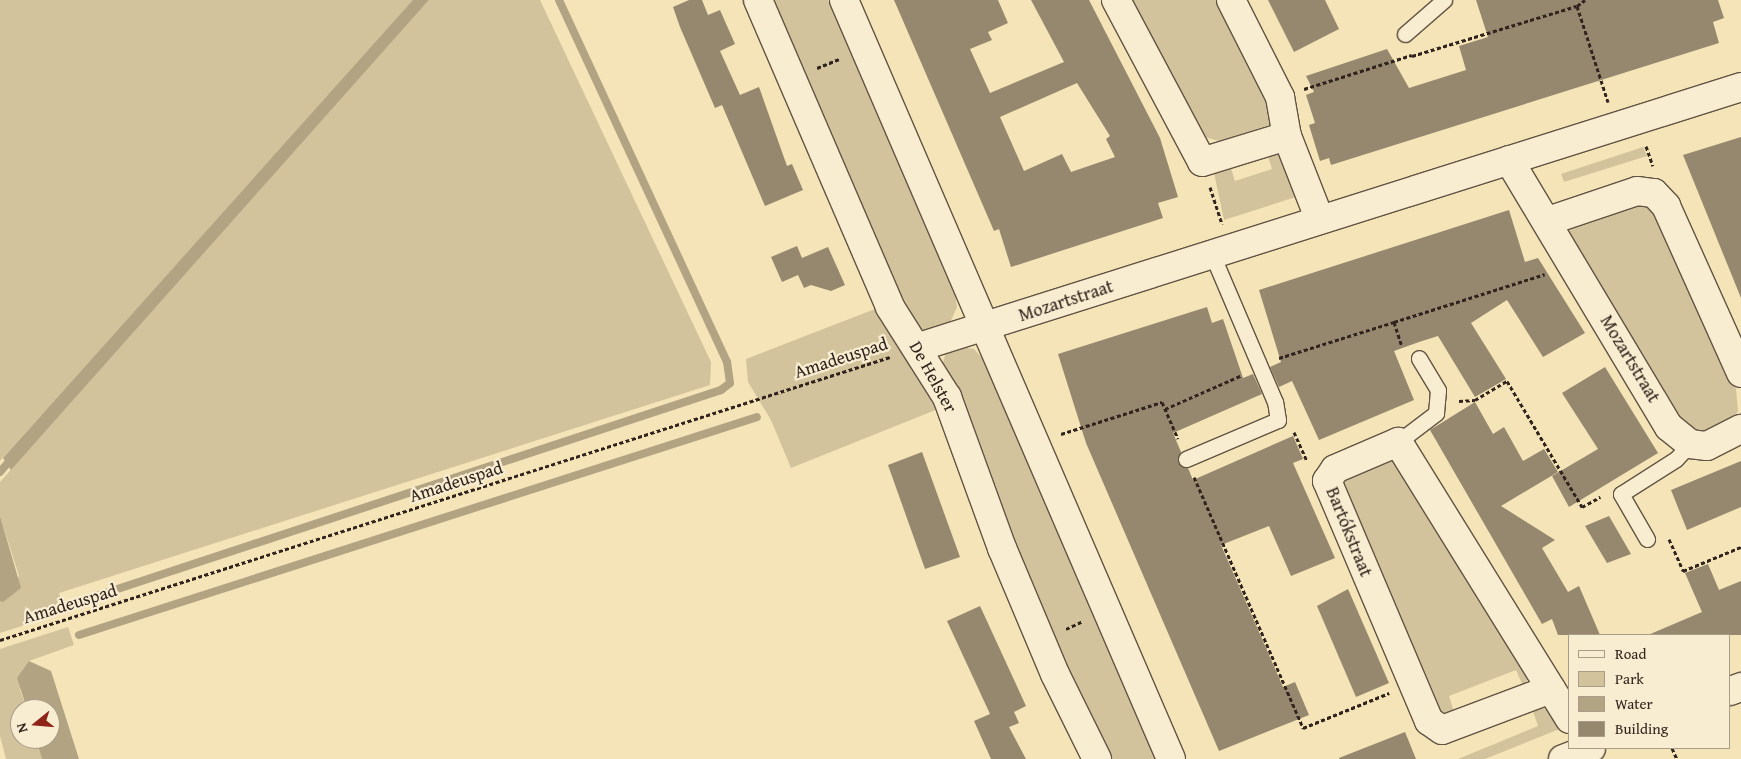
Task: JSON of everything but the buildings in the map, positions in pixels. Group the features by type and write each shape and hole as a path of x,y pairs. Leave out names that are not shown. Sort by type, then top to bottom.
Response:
{"street":[{"name":"De Helster","path":"758,0 890,307 919,347 947,396 1041,641 1097,759"},
{"path":"844,0 987,326 1171,759"},
{"path":"1116,0 1202,162 1287,136"},
{"path":"1231,0 1280,97 1287,136 1320,220"},
{"name":"Mozartstraat","path":"919,347 1741,87"},
{"name":"Mozartstraat","path":"1509,160 1548,221 1669,426 1690,444"},
{"path":"1548,221 1637,191 1654,194 1666,206 1741,373"},
{"path":"1690,444 1707,446 1741,429"},
{"path":"1398,442 1568,716"},
{"name":"Bartókstraat","path":"1398,442 1335,469 1327,481 1429,721 1442,730 1552,689"}],"lane":[{"path":"1405,34 1444,0"},
{"path":"1186,459 1278,420 1221,251"},
{"path":"1398,442 1436,413 1438,390 1419,358"},
{"path":"1647,539 1621,494 1676,459 1690,444"}],"path":[{"path":"1280,97 1577,6 1585,0"},
{"path":"1577,6 1626,124 1657,174 1654,194"},
{"path":"1405,34 1412,56"},
{"path":"792,78 865,48"},
{"path":"1202,162 1221,251"},
{"path":"1165,409 1260,366 1394,322 1538,278 1570,259"},
{"path":"1394,322 1404,352 1419,358"},
{"name":"Amadeuspad","path":"0,640 919,347"},
{"path":"1438,402 1475,400 1507,381 1582,507 1609,492 1621,494"},
{"path":"1036,442 1162,402 1303,728 1413,684"},
{"path":"1278,420 1293,431 1311,470 1327,481"},
{"path":"1647,539 1668,536 1683,570 1741,547"},
{"path":"1041,641 1108,610"}],"green space":[{"path":"0,0 414,0 0,461"},
{"path":"429,0 540,0 711,362 710,385 59,593 65,612 0,633 0,601 19,576 0,516 0,482"},
{"path":"766,0 828,0 955,294 957,307 949,325 919,332 909,322"},
{"path":"1131,0 1220,0 1274,115 1269,125 1219,141 1201,136"},
{"path":"1643,147 1647,156 1564,182 1561,174"},
{"path":"1266,150 1279,150 1299,196 1224,220 1214,173 1229,162 1235,181 1272,169"},
{"path":"1635,202 1649,203 1659,214 1736,389 1738,411 1731,423 1701,436 1686,431 1569,242 1569,232 1577,221"},
{"path":"880,307 943,407 791,468 771,420 748,382 746,359"},
{"path":"961,347 974,349 988,365 1157,759 1108,759 1070,688 942,366 946,352"},
{"path":"1379,458 1398,460 1529,677 1523,686 1516,670 1449,696 1455,715 1436,710 1343,490 1346,478"},
{"path":"68,627 74,645 29,661 20,690 23,699 10,699 10,749 39,749 42,759 6,759 0,736 0,649"},
{"path":"1537,706 1551,711 1562,728 1485,759 1458,759 1538,726 1532,708"}],"water":[{"path":"413,0 429,0 11,470 3,458"},
{"path":"0,516 21,588 3,602 0,601"},
{"path":"29,661 51,671 60,699 24,699 17,678"},
{"path":"60,699 79,759 42,759 39,749 60,749"}],"waterway":[{"path":"69,605 721,390 730,383 727,362 559,0"},
{"path":"79,635 757,417"},
{"path":"0,472 13,457"}]}
